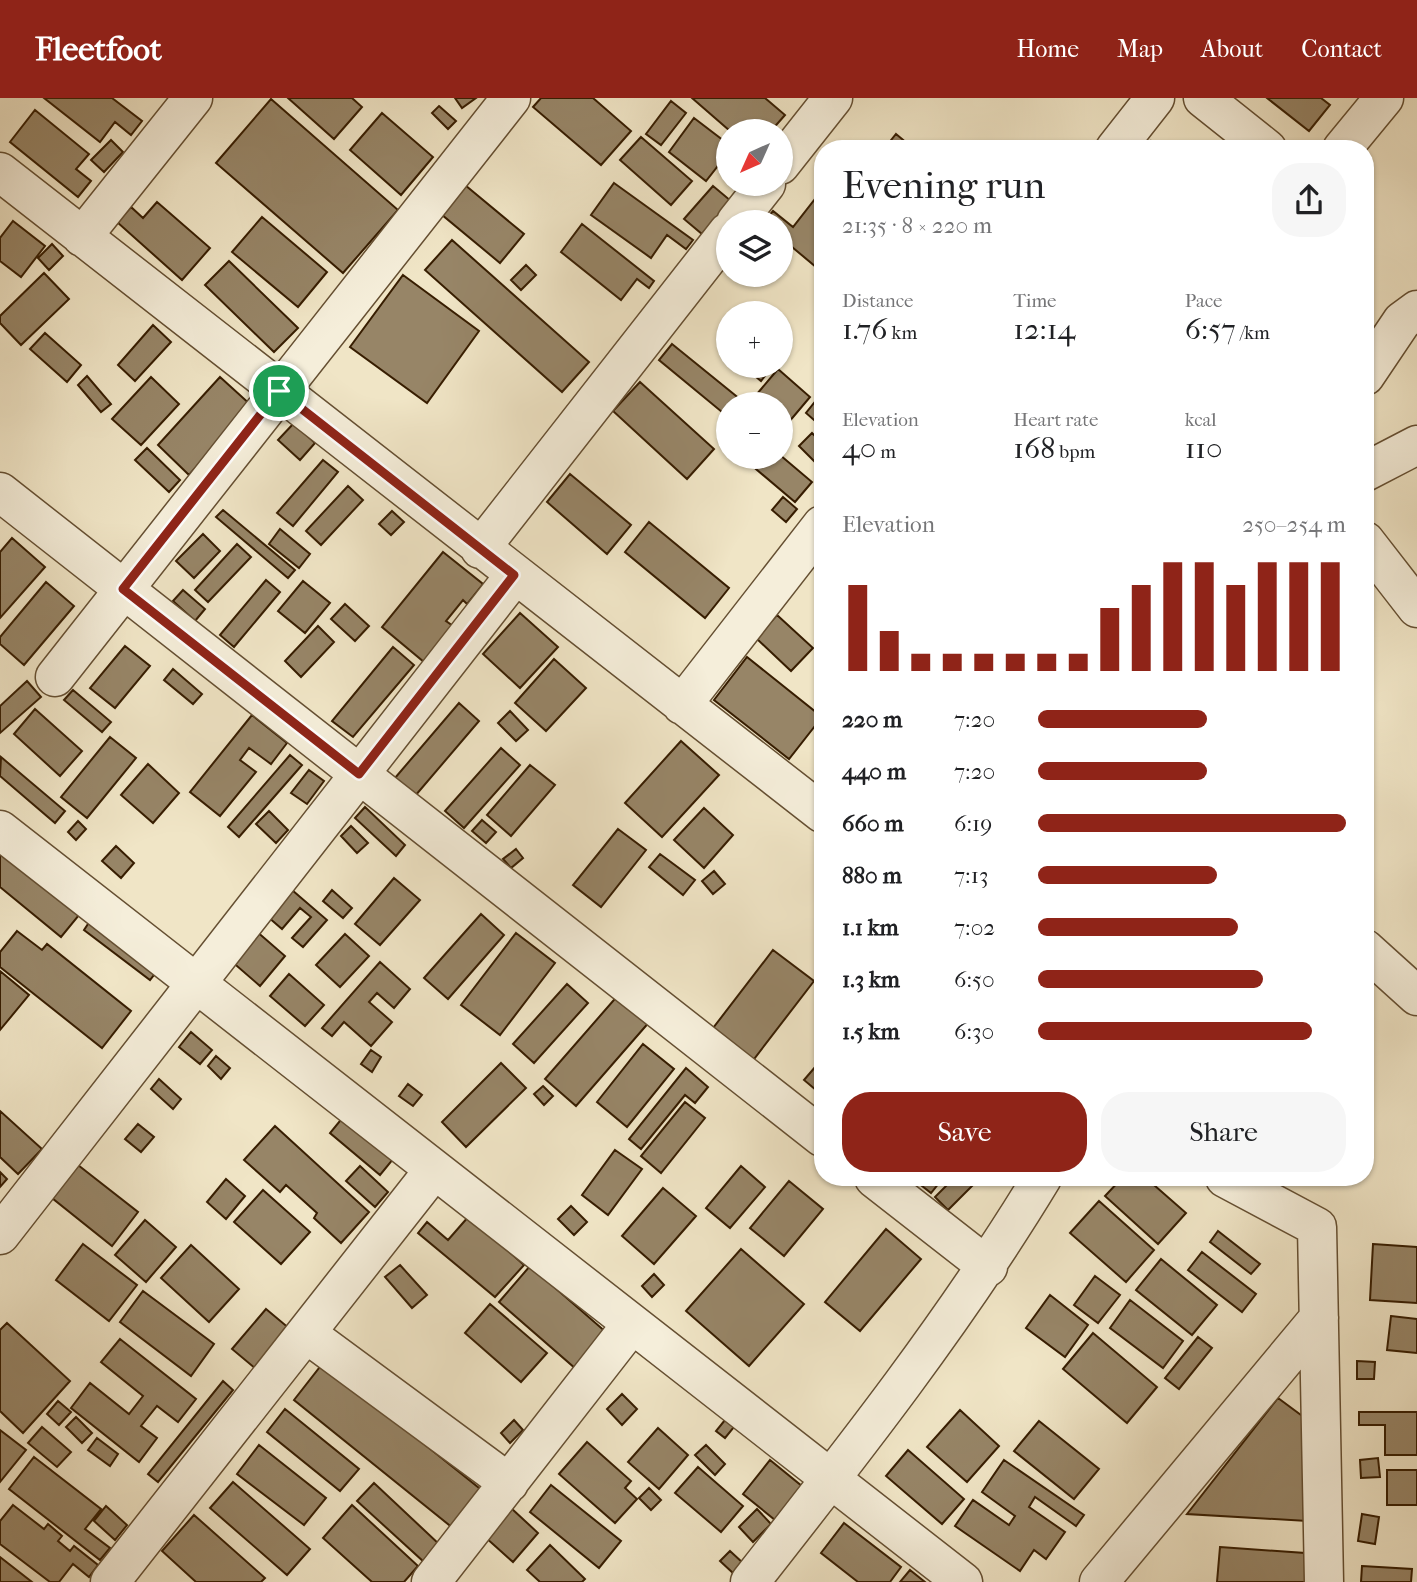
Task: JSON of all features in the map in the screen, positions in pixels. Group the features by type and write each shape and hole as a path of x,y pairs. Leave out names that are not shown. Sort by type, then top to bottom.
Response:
{"street":[{"path":"82,237 193,98"},
{"path":"55,677 511,98"},
{"path":"793,149 833,98"},
{"path":"1122,140 1155,98"},
{"path":"1203,98 1256,140"},
{"path":"1349,140 1384,98"},
{"path":"0,172 814,807"},
{"path":"745,210 757,196"},
{"path":"480,549 716,247"},
{"path":"1374,363 1402,321 1417,310"},
{"path":"1374,467 1417,445"},
{"path":"0,492 814,1131"},
{"path":"682,705 814,535"},
{"path":"1374,553 1417,608"},
{"path":"0,1235 198,985 514,575"},
{"path":"0,830 963,1582"},
{"path":"1374,957 1417,996"},
{"path":"110,1582 434,1170"},
{"path":"884,1186 988,1267"},
{"path":"750,1582 831,1479 988,1267 1037,1186"},
{"path":"1240,1186 1317,1227 1324,1582"},
{"path":"1099,1582 1319,1318"},
{"path":"431,1582 632,1324"},
{"path":"307,1334 509,1483"}],"building":[{"path":"44,98 112,98 142,121 131,135 115,122 100,142"},
{"path":"288,98 352,98 362,107 334,139"},
{"path":"455,98 476,98 462,108"},
{"path":"541,98 593,98 631,131 601,165 533,107"},
{"path":"692,98 765,98 785,115 782,119 716,119"},
{"path":"1267,98 1321,98 1330,105 1309,131"},
{"path":"271,99 398,210 343,273 216,163"},
{"path":"671,101 686,113 661,145 646,134"},
{"path":"439,106 456,121 448,129 432,113"},
{"path":"35,110 89,154 76,169 91,181 78,197 10,142"},
{"path":"382,113 433,157 401,195 350,150"},
{"path":"694,118 716,135 716,168 706,181 669,152"},
{"path":"896,134 903,140 891,140"},
{"path":"641,137 692,181 671,205 620,160"},
{"path":"111,140 123,152 104,172 91,160"},
{"path":"614,183 693,240 686,249 667,235 651,258 591,215"},
{"path":"465,185 524,234 500,263 441,214"},
{"path":"713,186 716,188 716,196 725,196 731,201 723,210 716,210 716,218 702,234 684,219"},
{"path":"814,200 814,265 793,248 793,227"},
{"path":"157,202 210,248 182,280 117,222 131,207 143,218"},
{"path":"262,217 327,272 298,307 232,252"},
{"path":"13,221 45,246 21,277 0,261 0,238"},
{"path":"582,224 654,281 649,288 637,279 621,300 561,252"},
{"path":"452,240 589,362 562,392 425,270"},
{"path":"52,244 63,256 49,270 38,258"},
{"path":"229,261 298,328 274,352 205,285"},
{"path":"526,265 536,275 521,290 511,280"},
{"path":"44,273 69,299 21,345 0,323 0,316"},
{"path":"403,275 479,331 427,403 350,347"},
{"path":"153,325 171,342 135,381 118,365"},
{"path":"45,333 81,365 67,382 30,349"},
{"path":"672,344 731,392 716,392 716,407 659,360"},
{"path":"87,376 111,404 101,412 78,385"},
{"path":"151,377 179,404 141,445 112,419"},
{"path":"220,377 252,406 189,475 158,445"},
{"path":"770,378 788,378 810,397 793,417 793,392 759,392"},
{"path":"640,382 714,449 687,479 613,411"},
{"path":"814,403 814,420 806,413"},
{"path":"294,423 315,443 300,460 278,440"},
{"path":"812,433 814,435 814,461 799,446"},
{"path":"147,448 180,480 169,492 135,460"},
{"path":"323,460 338,472 293,526 277,513"},
{"path":"793,466 812,482 795,502 756,469 793,469"},
{"path":"570,474 631,525 607,554 547,502"},
{"path":"348,486 363,500 321,545 306,531"},
{"path":"783,497 797,509 786,522 772,510"},
{"path":"223,510 295,570 288,578 216,517"},
{"path":"392,511 404,522 391,535 379,524"},
{"path":"649,522 729,588 705,618 625,552"},
{"path":"280,529 310,554 299,568 269,544"},
{"path":"203,534 220,551 194,578 176,561"},
{"path":"12,538 45,567 0,618 0,552"},
{"path":"237,544 251,557 208,602 195,590"},
{"path":"443,552 483,584 467,604 463,600 446,621 453,626 424,662 382,627"},
{"path":"266,580 280,592 234,647 220,635"},
{"path":"303,581 330,603 305,633 278,611"},
{"path":"46,582 74,606 24,665 0,644 0,637"},
{"path":"183,590 205,609 195,621 173,601"},
{"path":"345,604 369,626 355,641 331,619"},
{"path":"520,613 558,647 520,688 483,654"},
{"path":"777,615 813,648 791,671 756,638"},
{"path":"318,626 334,642 301,677 285,661"},
{"path":"125,646 150,666 115,708 90,688"},
{"path":"393,647 414,665 353,737 332,721"},
{"path":"747,657 814,711 814,727 789,759 714,700"},
{"path":"554,659 586,688 546,731 515,703"},
{"path":"173,669 202,694 193,704 164,680"},
{"path":"27,681 41,697 0,733 0,706"},
{"path":"73,690 111,722 102,732 64,700"},
{"path":"459,703 479,721 415,796 395,778"},
{"path":"35,709 82,751 60,776 14,734"},
{"path":"510,711 528,730 516,741 498,723"},
{"path":"252,715 287,743 271,764 249,748 240,760 256,772 220,816 190,792"},
{"path":"110,737 136,758 87,818 61,797"},
{"path":"681,741 719,775 662,837 625,803"},
{"path":"501,748 520,765 464,828 445,811"},
{"path":"290,755 302,765 239,837 228,827"},
{"path":"1,757 65,811 55,823 0,776"},
{"path":"148,764 179,793 153,823 121,795"},
{"path":"530,765 555,785 511,836 487,815"},
{"path":"309,770 324,781 307,804 291,793"},
{"path":"365,807 405,845 396,856 355,818"},
{"path":"704,808 733,835 704,868 674,840"},
{"path":"269,811 288,830 276,843 256,824"},
{"path":"482,820 496,832 486,843 472,831"},
{"path":"78,821 86,829 76,840 68,832"},
{"path":"351,826 368,843 357,853 341,836"},
{"path":"618,829 646,850 601,907 573,885"},
{"path":"0,841 84,909 61,937 0,887"},
{"path":"116,846 134,863 121,878 102,861"},
{"path":"516,849 523,858 511,868 503,859"},
{"path":"660,854 695,880 683,895 649,867"},
{"path":"714,871 725,884 713,894 702,881"},
{"path":"394,878 420,900 380,945 355,924"},
{"path":"292,890 327,920 303,947 292,938 311,917 300,908 282,929 268,917"},
{"path":"332,890 352,908 343,918 323,901"},
{"path":"481,914 504,935 448,999 424,978"},
{"path":"90,921 157,971 150,980 84,930"},
{"path":"255,930 285,956 260,986 230,960"},
{"path":"17,931 42,950 47,944 131,1011 102,1048 0,967 0,952"},
{"path":"516,933 555,963 500,1035 461,1005"},
{"path":"345,934 369,956 340,987 316,965"},
{"path":"773,950 814,981 751,1063 710,1032"},
{"path":"380,962 410,989 394,1008 377,993 369,1002 392,1022 371,1046 344,1022 332,1036 322,1028"},
{"path":"0,971 29,995 0,1030"},
{"path":"289,974 324,1005 305,1026 270,996"},
{"path":"567,984 588,1003 534,1063 513,1044"},
{"path":"620,993 651,1020 576,1106 545,1079"},
{"path":"191,1032 212,1050 200,1064 179,1047"},
{"path":"643,1044 674,1069 627,1127 597,1102"},
{"path":"371,1050 381,1057 372,1072 361,1064"},
{"path":"216,1056 230,1068 221,1079 208,1066"},
{"path":"501,1063 526,1088 466,1147 442,1122"},
{"path":"686,1068 708,1087 695,1103 685,1095 641,1149 629,1139"},
{"path":"814,1068 814,1088 804,1080"},
{"path":"159,1079 181,1099 173,1109 151,1089"},
{"path":"408,1084 422,1095 413,1106 399,1096"},
{"path":"543,1086 553,1096 544,1105 534,1094"},
{"path":"685,1102 705,1118 661,1173 641,1156"},
{"path":"0,1111 42,1149 18,1174 0,1157"},
{"path":"344,1116 394,1158 380,1175 330,1133"},
{"path":"138,1124 154,1137 141,1152 125,1139"},
{"path":"275,1126 369,1212 341,1243 314,1218 317,1213 286,1185 280,1192 244,1160"},
{"path":"615,1150 642,1169 608,1215 582,1195"},
{"path":"78,1165 138,1212 112,1246 52,1198"},
{"path":"360,1166 388,1192 375,1207 346,1181"},
{"path":"741,1166 765,1187 730,1228 706,1208"},
{"path":"0,1172 7,1179 0,1187"},
{"path":"226,1179 245,1196 226,1219 207,1202"},
{"path":"789,1181 823,1209 784,1256 750,1228"},
{"path":"922,1186 937,1186 931,1193"},
{"path":"946,1186 972,1186 948,1210 935,1197"},
{"path":"1114,1186 1155,1186 1186,1213 1158,1244 1105,1196"},
{"path":"663,1188 696,1216 654,1264 622,1236"},
{"path":"263,1190 310,1232 281,1264 234,1222"},
{"path":"1099,1201 1154,1250 1126,1282 1070,1233"},
{"path":"571,1206 587,1222 574,1235 558,1219"},
{"path":"469,1216 524,1265 495,1297 418,1233 427,1222 448,1240"},
{"path":"145,1220 176,1247 146,1282 115,1255"},
{"path":"886,1229 921,1259 860,1331 825,1302"},
{"path":"1218,1231 1260,1264 1251,1274 1210,1242"},
{"path":"83,1244 137,1285 109,1321 56,1280"},
{"path":"1373,1244 1417,1247 1417,1303 1370,1300"},
{"path":"191,1245 239,1289 209,1322 161,1278"},
{"path":"741,1249 804,1304 749,1366 686,1311"},
{"path":"1202,1252 1256,1294 1242,1312 1188,1270"},
{"path":"1161,1259 1217,1305 1192,1335 1136,1290"},
{"path":"400,1265 427,1295 412,1308 385,1277"},
{"path":"530,1266 607,1333 576,1369 499,1302"},
{"path":"654,1274 664,1285 652,1297 642,1286"},
{"path":"1095,1276 1120,1295 1098,1323 1074,1305"},
{"path":"143,1291 214,1344 191,1376 120,1322"},
{"path":"1050,1295 1088,1325 1065,1357 1026,1328"},
{"path":"1130,1300 1183,1341 1163,1368 1110,1328"},
{"path":"490,1304 547,1353 521,1382 465,1333"},
{"path":"266,1309 290,1329 256,1369 232,1349"},
{"path":"1391,1316 1417,1319 1417,1353 1387,1350"},
{"path":"7,1323 70,1381 23,1433 0,1411 0,1330"},
{"path":"1093,1333 1157,1387 1127,1423 1063,1369"},
{"path":"1198,1337 1212,1348 1179,1389 1165,1378"},
{"path":"120,1339 196,1399 178,1422 157,1406 141,1426 157,1438 139,1462 71,1408 90,1383 129,1414 143,1396 101,1362"},
{"path":"1357,1361 1375,1362 1374,1379 1357,1379"},
{"path":"323,1363 489,1496 459,1533 294,1400"},
{"path":"223,1381 233,1390 158,1482 148,1474"},
{"path":"622,1394 637,1409 622,1425 607,1409"},
{"path":"1278,1398 1309,1421 1307,1521 1187,1514"},
{"path":"58,1401 71,1412 59,1425 47,1414"},
{"path":"285,1409 359,1469 340,1491 267,1432"},
{"path":"960,1410 999,1446 967,1482 927,1447"},
{"path":"1359,1412 1417,1412 1417,1455 1385,1455 1385,1425 1359,1425"},
{"path":"76,1417 92,1433 82,1443 66,1427"},
{"path":"514,1420 523,1430 510,1443 501,1433"},
{"path":"725,1420 734,1427 725,1438 716,1431"},
{"path":"1039,1421 1099,1469 1074,1499 1014,1451"},
{"path":"42,1427 71,1452 57,1467 28,1443"},
{"path":"658,1428 688,1455 659,1489 628,1462"},
{"path":"0,1430 26,1450 0,1482"},
{"path":"97,1438 118,1454 110,1466 88,1450"},
{"path":"587,1442 631,1481 625,1488 637,1499 615,1523 559,1474"},
{"path":"259,1445 326,1498 304,1525 237,1474"},
{"path":"706,1445 725,1464 715,1475 695,1455"},
{"path":"908,1450 964,1499 942,1524 886,1476"},
{"path":"34,1457 101,1509 85,1529 110,1548 100,1560 9,1489"},
{"path":"1378,1458 1380,1477 1361,1478 1360,1460"},
{"path":"770,1460 803,1487 775,1520 743,1494"},
{"path":"1004,1460 1084,1515 1076,1526 1035,1497 1029,1507 1065,1532 1046,1559 1034,1550 1020,1571 955,1526 973,1500 1009,1525 1015,1516 982,1492"},
{"path":"698,1467 743,1506 721,1532 675,1493"},
{"path":"1387,1470 1417,1470 1417,1505 1387,1505"},
{"path":"233,1482 310,1549 287,1575 210,1508"},
{"path":"374,1483 440,1545 424,1562 357,1501"},
{"path":"551,1485 621,1541 599,1568 530,1512"},
{"path":"649,1488 661,1500 651,1510 639,1498"},
{"path":"13,1505 44,1529 48,1524 62,1536 58,1541 70,1551 74,1546 98,1565 89,1577 73,1564 59,1582 50,1582 0,1544 0,1521"},
{"path":"352,1505 418,1566 404,1582 372,1582 323,1538"},
{"path":"106,1506 127,1525 115,1540 94,1521"},
{"path":"511,1508 538,1533 513,1562 485,1537"},
{"path":"757,1509 771,1524 753,1542 739,1527"},
{"path":"1362,1514 1379,1517 1375,1544 1358,1541"},
{"path":"194,1515 265,1578 261,1582 196,1582 162,1551"},
{"path":"844,1523 901,1567 890,1582 858,1582 821,1553"},
{"path":"550,1545 585,1579 582,1582 540,1582 527,1570"},
{"path":"1220,1547 1319,1554 1316,1582 1217,1582"},
{"path":"730,1551 743,1563 733,1573 720,1561"},
{"path":"0,1557 32,1582 0,1582"},
{"path":"1362,1566 1412,1569 1411,1582 1361,1582"},
{"path":"910,1570 925,1582 900,1582"}],"route":[{"path":"279,391 514,575 359,774 123,589 279,391"}]}
